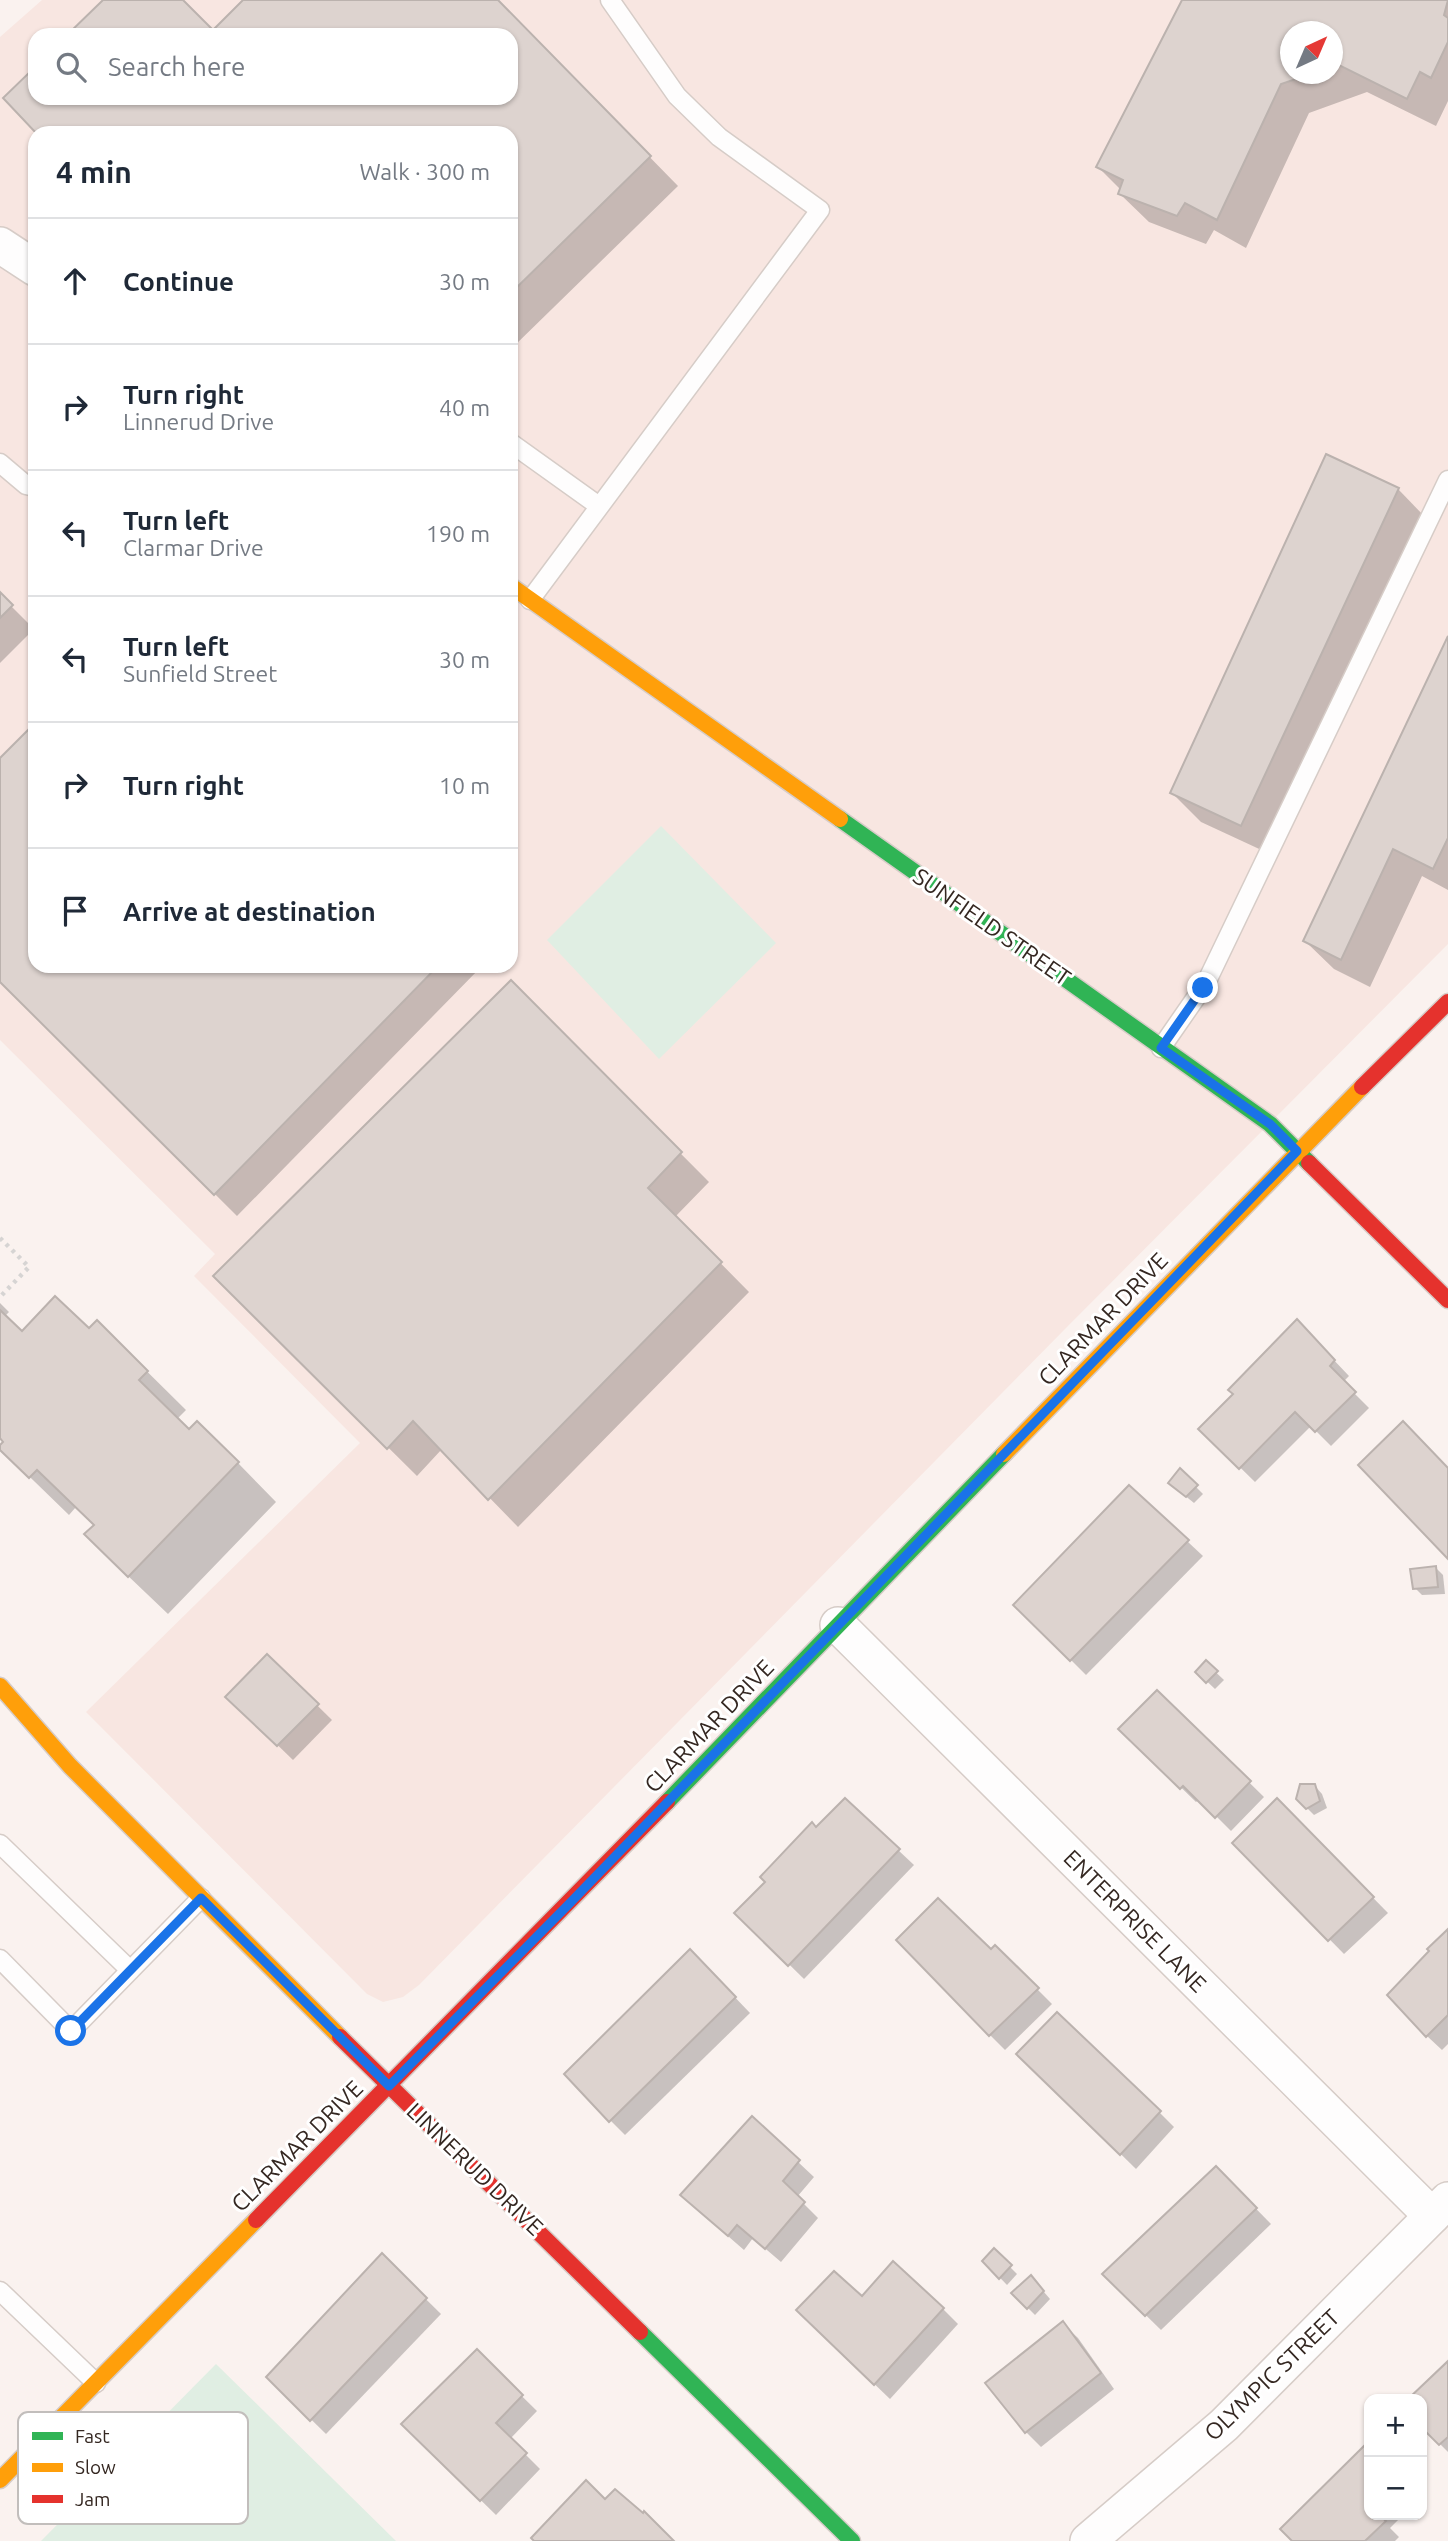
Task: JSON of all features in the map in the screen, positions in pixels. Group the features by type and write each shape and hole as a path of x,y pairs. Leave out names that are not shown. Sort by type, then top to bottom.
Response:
{"street":[{"path":"0,245 28,263"},
{"name":"SUNFIELD STREET","path":"518,591 1270,1124 1448,1300"},
{"name":"CLARMAR DRIVE","path":"67,2412 569,1904 1297,1151 1448,1002"},
{"name":"ENTERPRISE LANE","path":"838,1625 1440,2208"},
{"name":"LINNERUD DRIVE","path":"0,1686 70,1766 201,1898 852,2541"},
{"name":"LINNERUD DRIVE","path":"0,1708 70,1766"},
{"name":"OLYMPIC STREET","path":"1088,2541 1224,2425 1440,2208"},
{"name":"CLARMAR DRIVE","path":"0,2480 18,2462"}],"lane":[{"path":"530,600 820,210 719,137 677,96 610,0"},
{"path":"518,448 599,506"},
{"path":"0,463 28,485"},
{"path":"1161,1048 1206,983 1448,480"},
{"path":"0,1844 130,1970"},
{"path":"0,1959 71,2031 201,1898"},
{"path":"0,2291 96,2383"}],"path":[{"path":"0,1238 29,1267 0,1297"}],"shaded area":[{"path":"42,0 1448,0 1448,944 419,1985 403,1997 383,2002 367,1994 86,1712 360,1443 194,1276 215,1254 0,1040 0,37"},
{"path":"661,826 776,943 659,1059 547,940"},
{"path":"216,2364 396,2541 41,2541 58,2524 248,2524 248,2412 169,2412"}],"building":[{"path":"103,0 183,0 211,28 74,28"},
{"path":"243,0 498,0 651,156 518,286 518,126 29,126 3,98 28,74 28,105 518,105 518,28 215,28"},
{"path":"1182,0 1448,0 1444,15 1448,18 1448,42 1431,78 1420,72 1407,99 1343,67 1343,21 1280,21 1281,84 1217,220 1185,203 1177,216 1118,194 1123,180 1096,167"},
{"path":"1326,454 1399,488 1241,826 1170,793"},
{"path":"0,592 13,605 0,618"},
{"path":"1448,636 1448,838 1433,869 1393,849 1341,960 1303,941"},
{"path":"28,730 28,973 431,973 214,1195 0,982 0,758"},
{"path":"511,980 682,1152 648,1188 722,1262 488,1500 413,1421 387,1449 213,1276"},
{"path":"55,1296 89,1328 97,1320 148,1371 139,1380 189,1429 197,1421 239,1462 128,1577 84,1534 94,1525 37,1470 29,1478 0,1450 3,1442 0,1438 0,1310 22,1331"},
{"path":"1297,1319 1335,1360 1330,1366 1356,1392 1315,1432 1295,1412 1239,1469 1198,1429 1233,1394 1228,1390"},
{"path":"1403,1421 1448,1468 1448,1559 1358,1465"},
{"path":"1180,1468 1198,1485 1186,1497 1168,1483"},
{"path":"1129,1485 1189,1540 1070,1661 1013,1605"},
{"path":"1436,1566 1438,1587 1413,1589 1410,1569"},
{"path":"267,1654 319,1704 277,1746 225,1697"},
{"path":"1206,1660 1218,1671 1206,1683 1195,1672"},
{"path":"1157,1690 1251,1781 1215,1818 1183,1786 1180,1789 1118,1729"},
{"path":"1300,1784 1315,1784 1320,1801 1306,1809 1296,1799"},
{"path":"845,1798 900,1849 788,1966 734,1913 765,1882 760,1877 812,1822 816,1827"},
{"path":"1277,1798 1374,1897 1328,1941 1232,1843"},
{"path":"938,1898 991,1949 995,1945 1039,1988 989,2036 896,1940"},
{"path":"1448,1929 1448,2015 1426,2037 1387,1995"},
{"path":"690,1949 736,1997 609,2122 564,2074"},
{"path":"1057,2012 1161,2111 1120,2155 1016,2054"},
{"path":"752,2116 800,2160 783,2181 805,2202 765,2249 737,2225 728,2236 680,2195"},
{"path":"1216,2166 1257,2208 1145,2316 1102,2274"},
{"path":"994,2248 1012,2265 999,2279 982,2261"},
{"path":"382,2253 427,2298 310,2421 266,2377"},
{"path":"893,2261 944,2308 874,2385 796,2310 834,2271 862,2296"},
{"path":"1031,2275 1044,2291 1027,2309 1011,2293"},
{"path":"1063,2321 1101,2373 1025,2433 985,2383"},
{"path":"477,2349 523,2395 496,2423 527,2453 480,2501 401,2424"},
{"path":"1448,2361 1448,2437 1439,2445 1427,2433 1427,2394 1413,2394"},
{"path":"1364,2446 1364,2520 1386,2521 1365,2541 1292,2541 1280,2529"},
{"path":"586,2480 605,2499 615,2489 643,2513 644,2511 674,2541 534,2541 531,2538"}],"traffic: fast":[{"path":"840,819 1270,1124 1309,1163"},
{"path":"667,1802 1004,1454"},
{"path":"640,2332 852,2541"}],"traffic: slow":[{"path":"518,591 840,819"},
{"path":"1004,1454 1362,1087"},
{"path":"0,1686 70,1766 340,2037"},
{"path":"67,2412 256,2220"},
{"path":"0,2480 18,2462"}],"traffic: jam":[{"path":"1362,1087 1448,1002"},
{"path":"1309,1163 1448,1300"},
{"path":"256,2220 667,1802"},
{"path":"340,2037 640,2332"}],"route":[{"path":"71,2031 201,1898 389,2086 569,1904 1297,1151 1270,1124 1161,1048 1203,988"}]}
